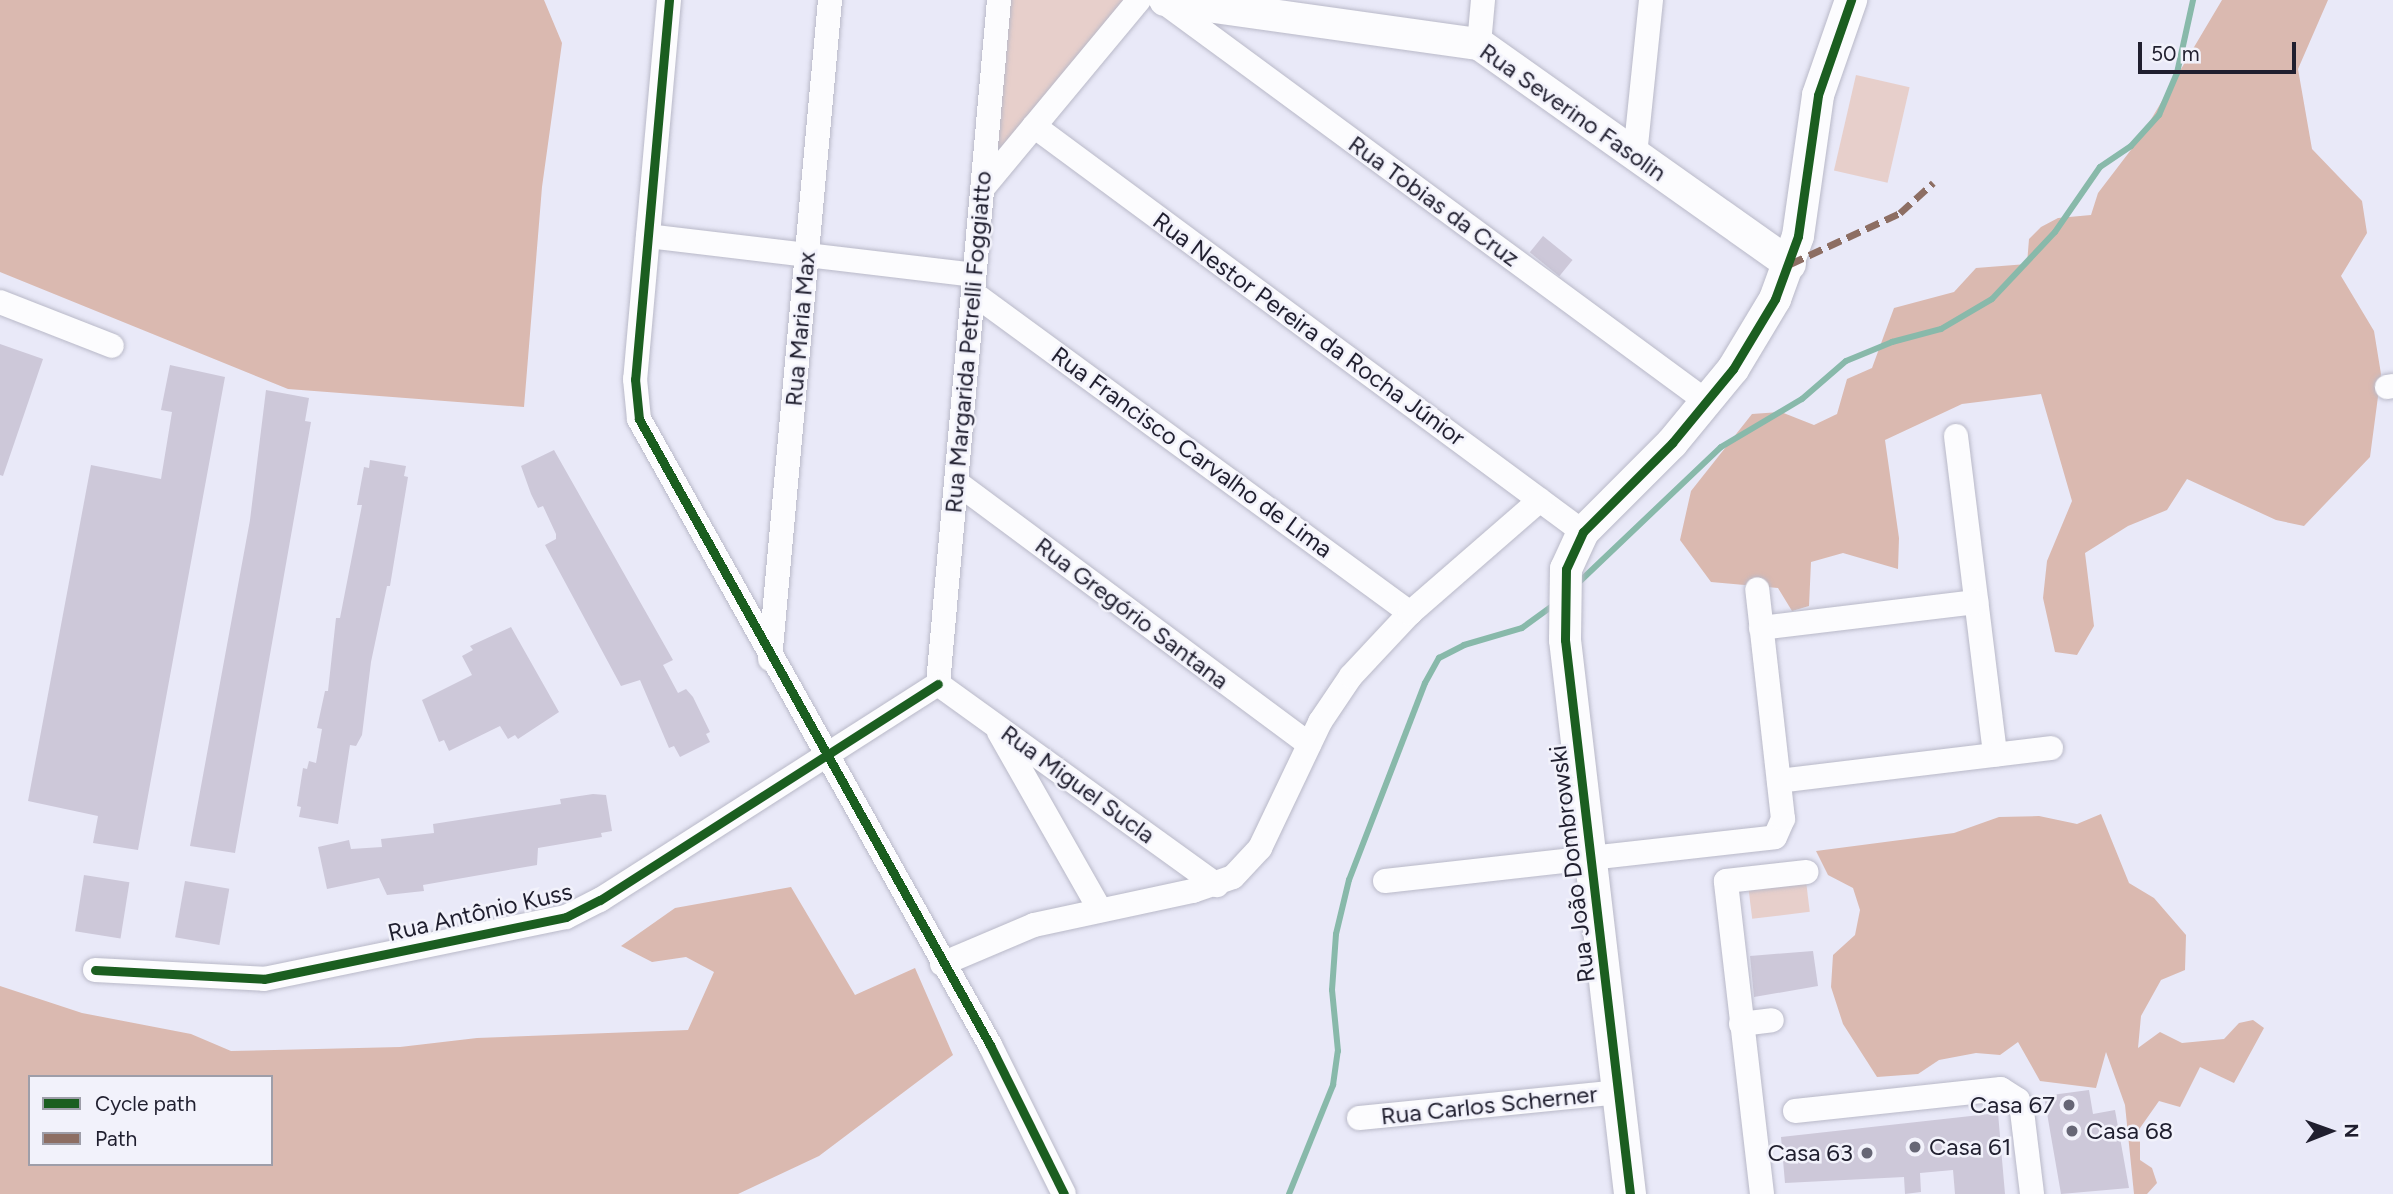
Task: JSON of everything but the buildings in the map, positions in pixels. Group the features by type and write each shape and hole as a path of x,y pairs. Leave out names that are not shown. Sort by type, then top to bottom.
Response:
{"street":[{"path":"669,0 635,379 639,419 770,659 990,1045 1064,1194"},
{"name":"Rua Maria Max","path":"770,659 830,0"},
{"name":"Rua Margarida Petrelli Foggiatto","path":"938,684 999,0"},
{"path":"982,189 1139,0"},
{"name":"Rua Severino Fasolin","path":"1163,0 1326,11 1479,44 1790,264"},
{"name":"Rua Tobias da Cruz","path":"1163,0 1707,402"},
{"path":"1479,44 1483,0"},
{"path":"1635,155 1651,0"},
{"name":"Rua João Dombrowski","path":"1630,1194 1564,622 1565,578 1569,557 1583,532 1707,402 1756,336 1790,264 1818,95 1851,0"},
{"name":"Rua Nestor Pereira da Rocha Júnior","path":"1034,126 1583,532"},
{"name":"Rua Francisco Carvalho de Lima","path":"648,236 806,255 974,284 1410,613"},
{"path":"0,302 112,346"},
{"path":"1956,436 1995,755"},
{"name":"Rua Gregório Santana","path":"956,482 1309,744"},
{"path":"942,964 1008,934 1100,910 1217,885 1247,866 1260,849 1309,744 1351,676 1410,613 1540,500"},
{"path":"1385,881 1590,855 1752,843 1775,837 1781,830 1779,781 1757,589"},
{"path":"1761,628 1976,602"},
{"name":"Rua Miguel Sucla","path":"938,684 1217,885"},
{"name":"Rua Antônio Kuss","path":"95,970 264,979 566,917 600,900 938,684"},
{"path":"996,725 1100,910"},
{"path":"1779,781 2051,748"},
{"path":"1762,1194 1726,881 1806,872"},
{"path":"1741,1024 1772,1020"},
{"path":"1795,1111 2001,1090 2018,1100 2022,1111 2032,1194"},
{"name":"Rua Carlos Scherner","path":"1359,1118 1618,1092"}],"shaded area":[{"path":"0,0 544,0 562,43 542,187 524,407 288,389 0,272"},
{"path":"1005,0 1124,0 987,170"},
{"path":"2222,0 2328,0 2298,69 2312,149 2362,201 2367,233 2341,276 2374,331 2381,374 2370,457 2304,526 2276,520 2187,479 2167,510 2128,526 2085,553 2094,626 2077,655 2055,652 2043,598 2047,561 2072,501 2041,394 1962,404 1885,440 1899,538 1898,569 1843,553 1811,562 1809,606 1792,611 1778,588 1711,582 1680,540 1691,491 1752,414 1781,412 1814,425 1837,414 1847,379 1872,368 1894,308 1954,292 1976,268 2027,264 2029,239 2041,227 2058,218 2091,215 2098,193 2140,138"},
{"path":"1856,75 1910,87 1888,183 1834,170"},
{"path":"2101,814 2129,883 2154,898 2186,935 2185,970 2161,980 2141,1016 2138,1048 2160,1032 2182,1043 2224,1039 2239,1023 2253,1020 2264,1028 2234,1083 2200,1067 2180,1107 2159,1101 2140,1128 2140,1160 2152,1168 2157,1183 2147,1194 2134,1194 2125,1105 2106,1052 2096,1088 2040,1081 2018,1042 2000,1055 1976,1053 1939,1060 1918,1074 1877,1077 1843,1024 1831,987 1833,955 1855,935 1860,910 1853,888 1828,875 1816,851 1954,833 1999,817 2039,816 2077,824"},
{"path":"1806,881 1810,912 1752,919 1748,888"},
{"path":"791,887 855,995 915,968 953,1055 819,1156 738,1194 0,1194 0,986 82,1013 191,1034 231,1051 400,1047 477,1038 688,1030 714,972 686,957 652,962 621,946 675,908"}],"waterway":[{"path":"1576,585 1721,447 1802,399 1846,361 1892,342 1941,329 1992,299 2055,232 2100,167 2131,146 2159,115 2177,73 2193,0"},
{"path":"1289,1194 1333,1085 1338,1051 1332,990 1336,934 1349,880 1425,683 1439,658 1464,645 1522,628 1555,604"}],"marked path":[{"path":"1790,264 1900,213 1933,183"}],"cycle path":[{"path":"669,0 635,379 639,419 990,1045 1064,1194"},
{"path":"1630,1194 1565,640 1566,569 1583,532 1672,443 1733,369 1775,299 1798,236 1818,95 1851,0"},
{"path":"95,970 264,979 566,917 600,900 938,684"}],"place":[{"name":"Casa 67","path":"2069,1105"},
{"name":"Casa 68","path":"2072,1131"},
{"name":"Casa 61","path":"1915,1147"},
{"name":"Casa 63","path":"1867,1153"}]}
